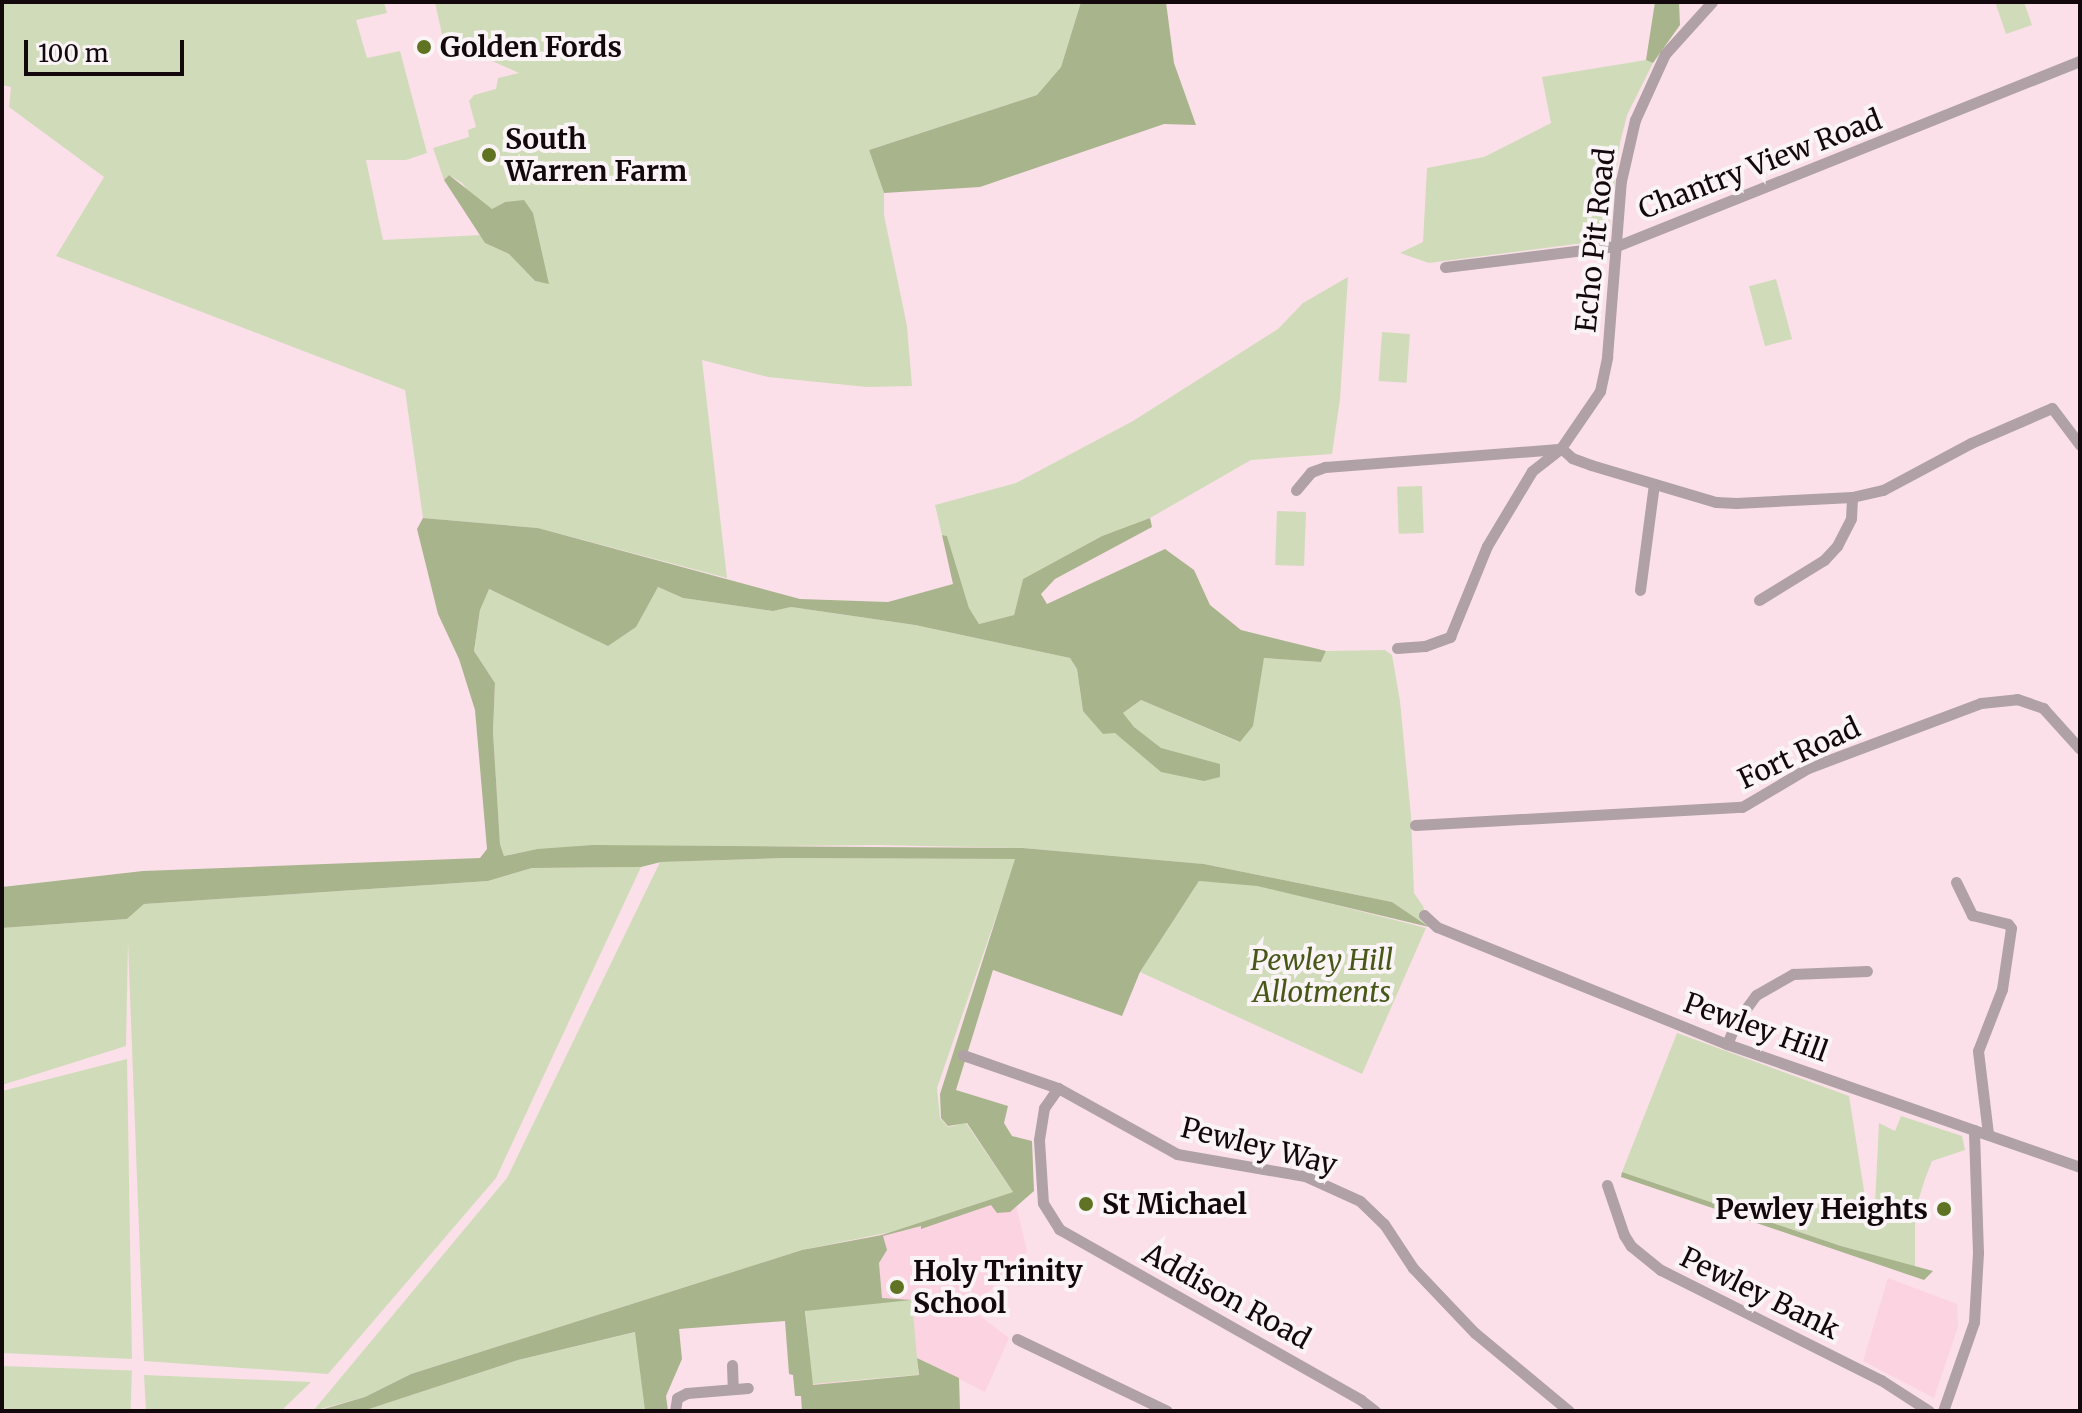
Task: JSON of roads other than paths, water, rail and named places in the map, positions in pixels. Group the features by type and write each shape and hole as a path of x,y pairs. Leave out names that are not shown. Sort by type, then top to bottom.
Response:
{"street":[{"name":"Echo Pit Road","path":"1397,648 1425,646 1450,637 1487,546 1532,471 1561,448 1600,391 1607,357 1621,181 1635,120 1665,54 1712,2"},
{"name":"Chantry View Road","path":"1445,267 1617,246 2080,61"},
{"path":"1296,490 1311,472 1325,467 1561,448 1572,458 1716,502 1852,497 1883,490 1971,443 2052,408 2079,442"},
{"path":"1640,590 1654,484"},
{"path":"1759,600 1824,560 1837,546 1851,518 1852,497"},
{"name":"Fort Road","path":"1415,825 1742,807 1808,768 1981,703 2017,699 2043,708 2080,749"},
{"path":"1956,882 1972,915 2008,924 2011,928 2002,989 1978,1051 1988,1134"},
{"name":"Pewley Hill","path":"1424,915 1437,927 1727,1044 2080,1167"},
{"path":"1727,1044 1737,1021 1756,995 1793,974 1867,971"},
{"name":"Pewley Way","path":"963,1055 1058,1088 1177,1154 1292,1173 1328,1184 1360,1201 1384,1224 1413,1268 1466,1323 1506,1362 1569,1411"},
{"name":"Addison Road","path":"1058,1088 1044,1108 1039,1140 1043,1203 1059,1229 1335,1385 1375,1411"},
{"path":"1943,1411 1969,1343 1976,1300 1974,1130"},
{"name":"Pewley Bank","path":"1607,1185 1624,1235 1639,1253 1661,1270 1881,1380 1929,1411"},
{"path":"1017,1339 1167,1411"},
{"path":"732,1365 733,1389"},
{"path":"675,1411 675,1402 680,1395 748,1388"}],"place":[{"name":"Golden Fords","path":"424,47"},
{"name":"South Warren Farm","path":"489,155"},
{"name":"St Michael","path":"1086,1204"},
{"name":"Pewley Heights","path":"1944,1209"},
{"name":"Holy Trinity School","path":"897,1287"}],"park label":[{"name":"Pewley Hill Allotments","path":"1322,976"}]}
